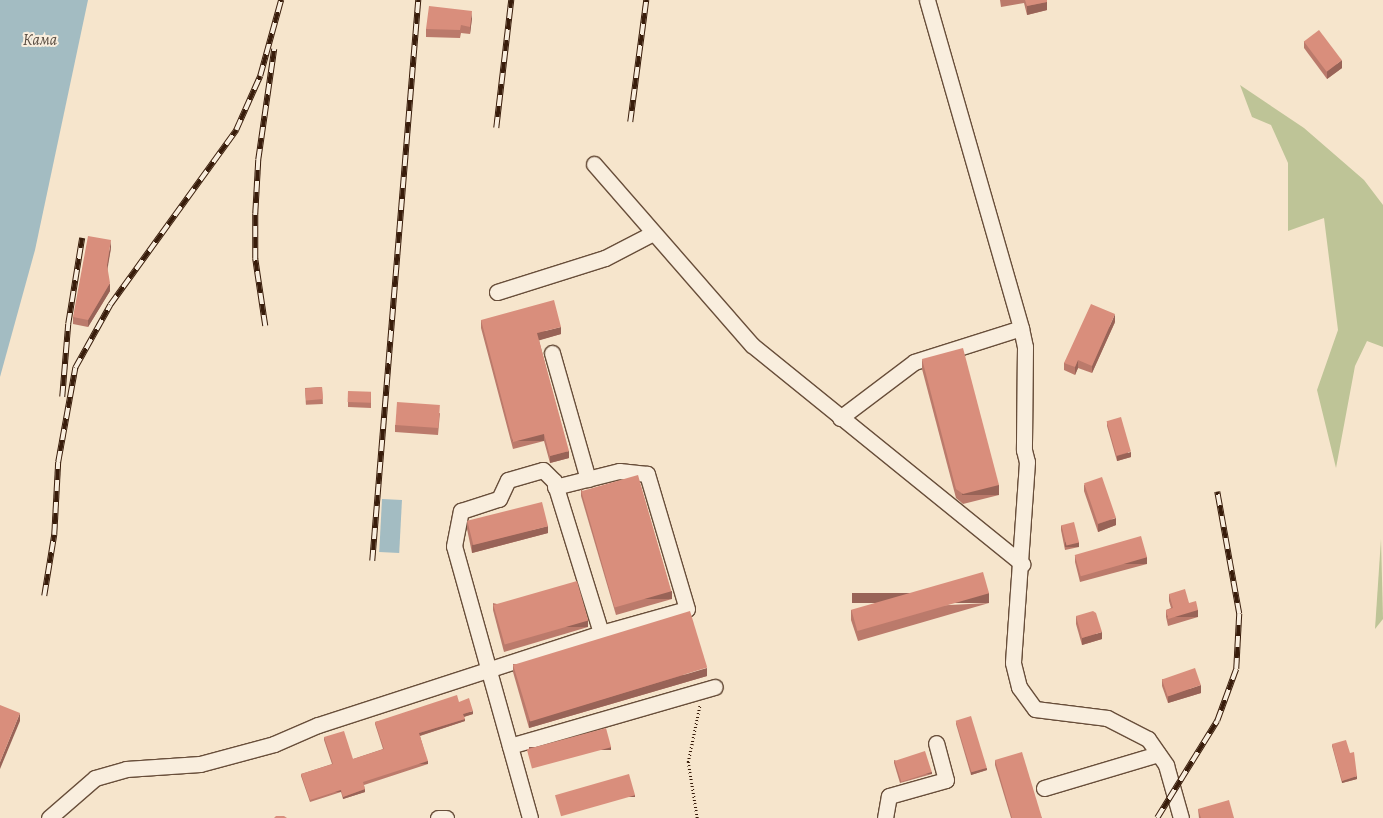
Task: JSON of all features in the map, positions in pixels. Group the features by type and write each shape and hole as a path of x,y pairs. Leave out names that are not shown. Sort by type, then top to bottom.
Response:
{"street":[{"path":"927,0 1025,347 1024,450 1027,462 1022,564 1013,662 1019,688 1034,709 1107,718 1148,740 1166,765 1181,818"},
{"path":"594,164 752,345 1022,564"},
{"path":"497,292 605,258 654,233"},
{"path":"840,418 914,362 1021,328"},
{"path":"552,353 588,479"},
{"path":"530,818 454,546 462,511 499,499 508,480 544,470 556,487 602,633"},
{"path":"49,818 95,778 126,769 200,764 274,744 318,725 602,633 687,609 647,474 619,471 556,487"},
{"path":"510,746 709,689"},
{"path":"885,818 889,796 946,780 936,743"},
{"path":"1044,788 1158,754"},
{"path":"438,818 446,818"}],"path":[{"path":"697,818 688,762 709,689"}],"green space":[{"path":"1240,85 1304,128 1364,180 1383,205 1383,347 1367,341 1355,366 1336,468 1317,390 1338,330 1324,218 1288,231 1288,163 1271,125 1252,117"},
{"path":"1381,539 1383,619 1375,629"}],"water":[{"name":"Кама","path":"0,0 88,0 35,250 0,377"},
{"path":"382,499 402,500 399,553 379,552"}],"building":[{"path":"1025,0 1047,0 1047,2 1027,6"},
{"path":"429,6 472,11 470,27 461,25 460,30 426,29"},
{"path":"1319,30 1342,60 1327,72 1304,41"},
{"path":"88,236 111,240 107,265 110,283 88,320 73,317"},
{"path":"554,300 561,327 537,333 569,451 550,456 544,434 513,442 481,320"},
{"path":"1091,304 1115,314 1092,366 1078,360 1075,367 1064,363"},
{"path":"963,348 999,485 963,494 956,489 922,359"},
{"path":"322,387 323,399 306,400 305,388"},
{"path":"348,391 371,392 371,403 348,402"},
{"path":"397,402 440,405 438,428 395,425"},
{"path":"1121,417 1131,452 1117,456 1107,421"},
{"path":"638,475 671,591 615,608 581,491"},
{"path":"1102,477 1116,518 1098,524 1084,483"},
{"path":"542,502 548,526 473,545 467,521"},
{"path":"1074,522 1079,542 1066,546 1061,525"},
{"path":"1141,536 1147,557 1081,576 1075,555"},
{"path":"983,572 989,593 857,631 851,610"},
{"path":"577,581 588,620 505,644 493,605"},
{"path":"1185,589 1189,603 1196,601 1198,610 1168,619 1166,610 1173,608 1169,594"},
{"path":"690,611 707,667 530,722 513,665"},
{"path":"1093,611 1096,613 1102,632 1082,638 1076,616"},
{"path":"1195,668 1201,685 1168,696 1162,679"},
{"path":"457,695 459,702 469,698 473,711 463,714 465,719 419,733 428,761 363,782 365,789 343,797 341,790 310,800 301,774 333,764 324,737 344,731 353,759 384,749 375,722"},
{"path":"0,705 20,713 0,762"},
{"path":"971,716 987,768 971,772 956,721"},
{"path":"606,728 611,747 532,769 527,749"},
{"path":"1346,740 1350,753 1354,752 1357,776 1342,781 1332,744"},
{"path":"925,751 932,772 901,782 895,761"},
{"path":"1022,752 1042,818 1012,818 995,760"},
{"path":"629,774 635,795 561,816 555,795"},
{"path":"1229,800 1234,818 1201,818 1198,809"},
{"path":"276,816 284,816 287,818 274,818"}],"railway":[{"path":"44,596 54,535 58,462 75,368 110,305 236,130 260,76 281,0"},
{"path":"372,561 418,0"},
{"path":"496,128 511,0"},
{"path":"630,122 646,0"},
{"path":"265,326 255,259 255,214 258,160 274,49"},
{"path":"62,397 68,324 82,238"},
{"path":"1157,818 1217,721 1236,669 1239,614 1217,492"}]}
